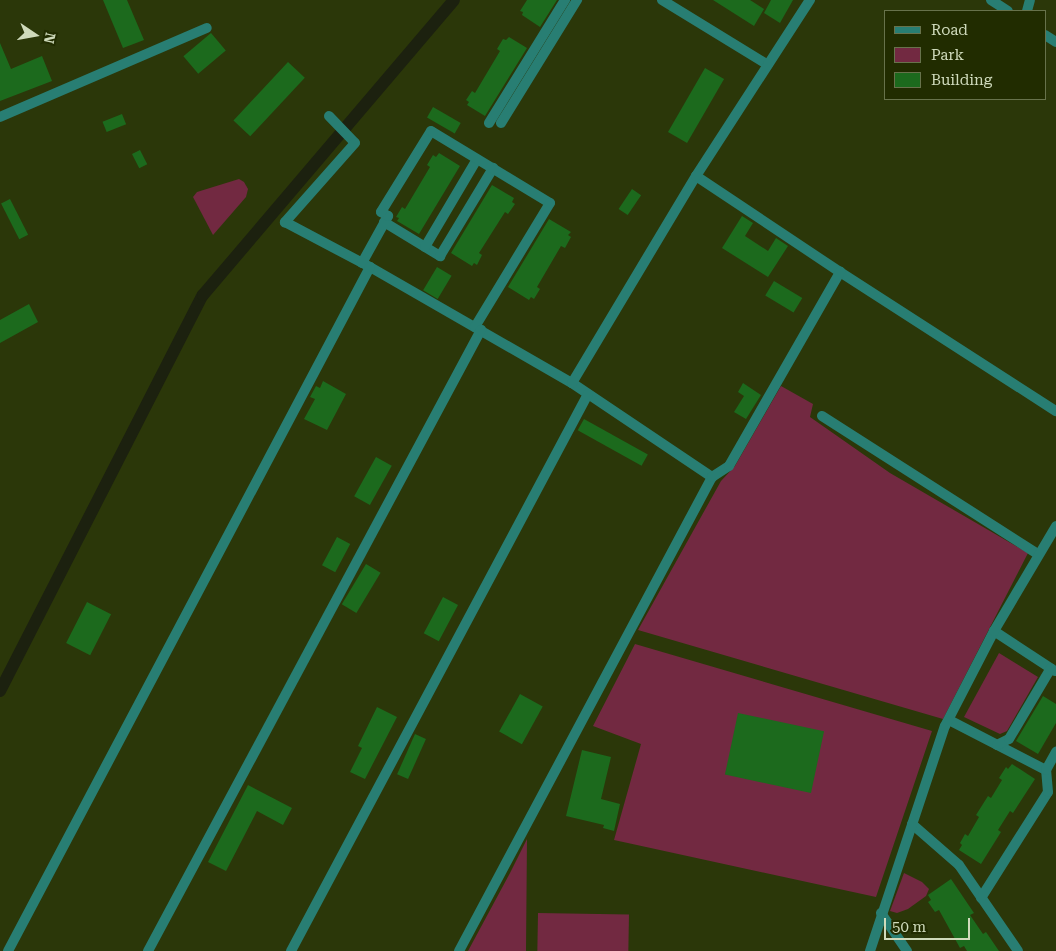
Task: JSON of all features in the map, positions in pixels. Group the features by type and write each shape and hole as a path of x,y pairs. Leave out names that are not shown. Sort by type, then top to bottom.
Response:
{"street":[{"path":"489,123 565,0"},
{"path":"500,123 577,0"},
{"path":"662,0 768,65"},
{"path":"572,383 696,176 810,0"},
{"path":"991,0 1006,10"},
{"path":"0,117 207,28"},
{"path":"329,116 354,143 285,222 366,265 572,383 712,477"},
{"path":"8,951 366,265 388,216 381,212 431,130 550,203 478,328 148,951"},
{"path":"425,247 477,159"},
{"path":"384,222 440,256 493,168"},
{"path":"696,176 840,272 1056,411"},
{"path":"459,951 712,477 729,466 840,272"},
{"path":"291,951 588,394"},
{"path":"822,416 1038,554"},
{"path":"870,951 881,913 949,720 994,632 1056,526"},
{"path":"994,632 1054,670 1009,740 996,745"},
{"path":"949,720 1046,770"},
{"path":"981,898 1048,792 1046,770 1056,754"},
{"path":"912,824 959,865 1018,951"},
{"path":"881,913 907,951"}],"green space":[{"path":"239,179 244,182 248,189 246,197 213,235 193,197 197,192"},
{"path":"781,386 813,404 810,417 890,473 1028,553 943,719 638,630 721,481 735,466"},
{"path":"635,644 932,731 876,897 614,840 641,744 593,726"},
{"path":"999,653 1038,677 1007,731 1000,734 964,717"},
{"path":"527,839 526,951 468,951 510,873"},
{"path":"904,873 922,882 929,889 926,896 908,909 897,913 890,911"},
{"path":"538,913 629,915 628,951 537,951"}],"building":[{"path":"103,0 127,0 144,40 123,48"},
{"path":"527,0 557,0 540,27 522,15 523,12 520,11"},
{"path":"713,0 750,0 764,9 754,26"},
{"path":"771,0 793,0 780,23 764,13"},
{"path":"211,33 226,51 198,74 183,56"},
{"path":"509,37 527,48 485,116 467,105 469,102 466,100 472,91 475,93 500,51 497,49 503,39 506,40"},
{"path":"0,43 11,69 42,56 52,81 0,101"},
{"path":"288,62 305,78 250,136 233,121"},
{"path":"705,68 724,79 687,143 668,132"},
{"path":"433,107 461,123 455,133 427,117"},
{"path":"122,114 126,124 107,132 103,122"},
{"path":"140,150 147,164 139,168 132,154"},
{"path":"439,153 460,166 419,234 397,221 399,218 396,217 402,207 405,209 430,167 427,165 433,155 436,157"},
{"path":"492,185 514,198 512,202 515,204 508,214 505,212 479,253 482,255 477,265 474,263 472,266 451,253"},
{"path":"632,189 641,195 628,215 619,209"},
{"path":"10,199 28,235 19,239 1,204"},
{"path":"742,216 753,223 745,236 768,251 776,238 788,246 768,277 722,248"},
{"path":"549,219 571,232 568,235 571,237 565,248 561,246 537,287 540,289 534,299 531,297 529,300 508,287"},
{"path":"437,267 452,276 438,299 423,290"},
{"path":"774,281 802,298 794,313 765,296"},
{"path":"29,304 38,322 0,343 0,320"},
{"path":"323,381 346,394 327,430 304,419 315,399 310,397 316,386 320,388"},
{"path":"743,383 761,395 746,419 734,412 744,396 738,392"},
{"path":"584,419 648,454 642,466 578,430"},
{"path":"376,457 392,466 370,505 354,496"},
{"path":"337,537 350,544 335,572 322,565"},
{"path":"366,564 381,573 356,613 342,604"},
{"path":"443,597 458,605 439,641 424,633"},
{"path":"87,602 111,614 90,655 66,643"},
{"path":"520,694 543,707 522,744 499,732"},
{"path":"1043,696 1056,704 1056,723 1038,754 1016,741"},
{"path":"377,707 397,717 365,779 350,772 362,748 358,746"},
{"path":"738,713 824,731 811,793 725,775"},
{"path":"415,734 426,739 408,779 397,774"},
{"path":"582,750 611,757 601,799 620,804 614,831 603,828 604,825 566,816"},
{"path":"1012,764 1035,779 1013,813 1010,811 998,830 1001,832 981,864 959,850 962,845 960,843 965,834 968,836 979,817 976,815 988,796 991,798 1002,780 999,778 1006,767 1008,769"},
{"path":"248,785 292,808 283,825 257,811 226,871 208,862"},
{"path":"951,879 974,913 970,915 983,934 986,932 999,951 967,951 964,946 960,948 939,910 935,912 928,902 931,900 928,895"}],"waterway":[{"path":"0,691 203,295 454,0"}]}
